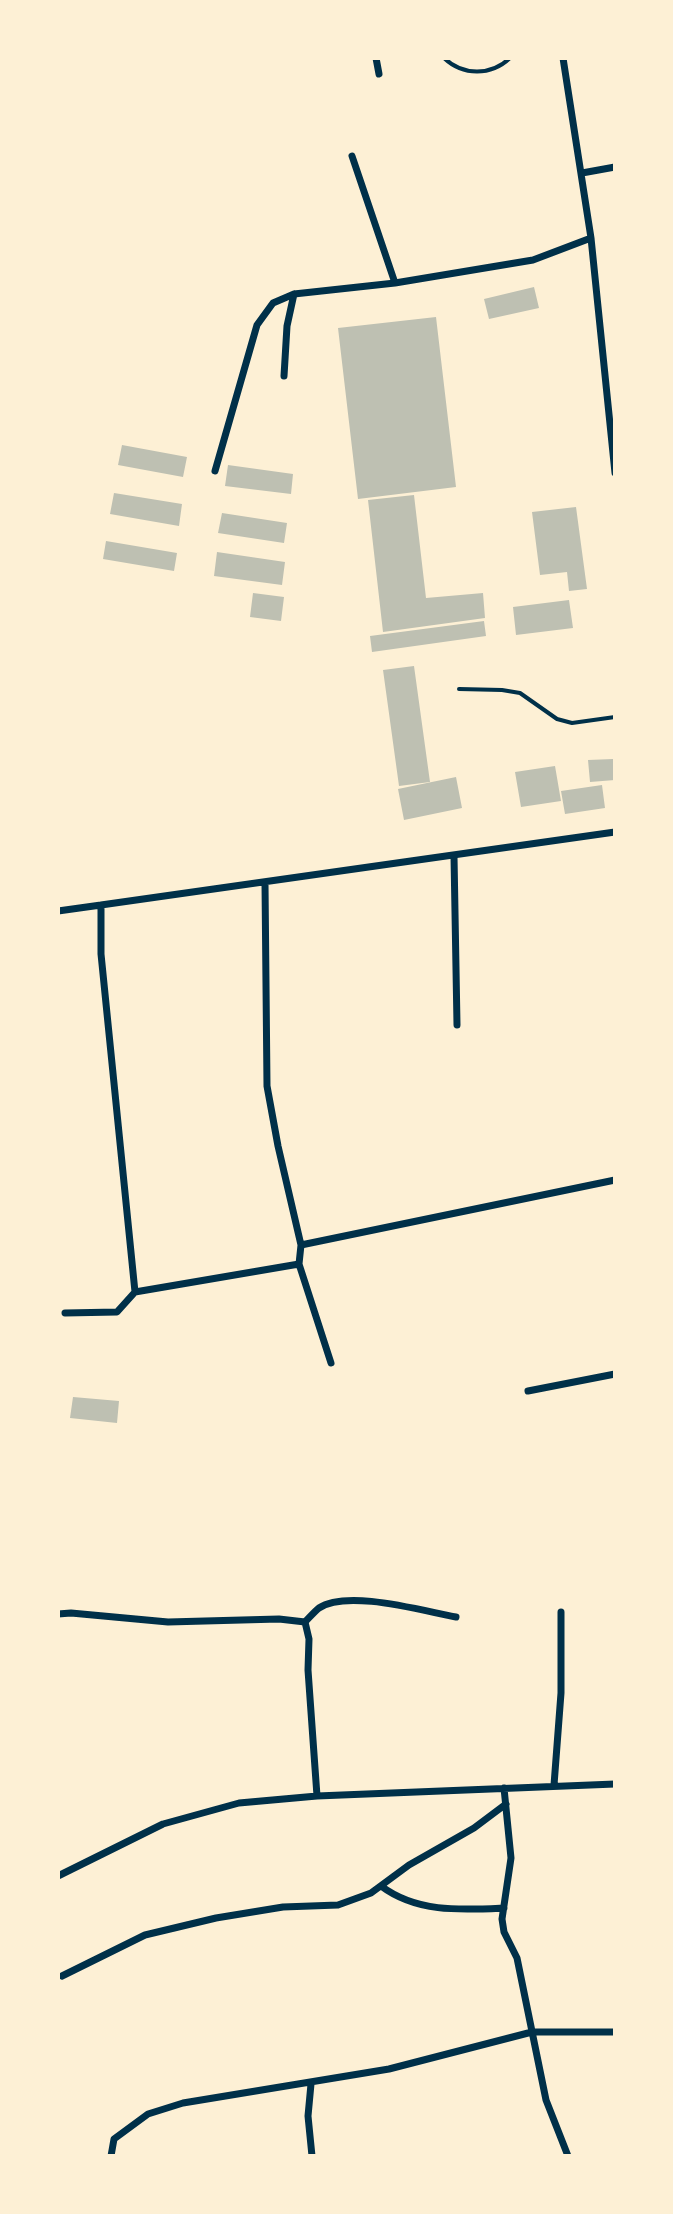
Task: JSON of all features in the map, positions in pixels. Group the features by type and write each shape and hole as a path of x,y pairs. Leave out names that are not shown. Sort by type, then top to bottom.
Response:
{"street":[{"path":"376,58 379,74"},
{"path":"563,58 591,238 615,473"},
{"path":"352,156 395,283"},
{"path":"582,173 615,167"},
{"path":"215,471 257,325 273,303 294,294 395,283 533,260 591,238"},
{"path":"284,376 287,326 294,294"},
{"path":"603,377 615,375"},
{"path":"58,911 615,832"},
{"path":"454,856 457,1025"},
{"path":"265,883 267,1086 301,1245 299,1264 331,1363"},
{"path":"101,905 101,954 135,1292"},
{"path":"301,1245 615,1180"},
{"path":"65,1313 117,1312 135,1292 299,1264"},
{"path":"528,1391 615,1374"},
{"path":"58,1614 168,1622 279,1619 305,1622 321,1607 348,1601 379,1601 456,1617"},
{"path":"554,1785 561,1693 561,1612"},
{"path":"305,1622 309,1639 308,1670 317,1796"},
{"path":"58,1876 163,1824 239,1803 317,1796 615,1784"},
{"path":"504,1788 511,1858 504,1932 517,1958 546,2100 568,2156"},
{"path":"62,1976 145,1935 216,1918 283,1907 338,1905 371,1893 409,1865 474,1828 506,1804"},
{"path":"381,1886 404,1901 428,1907 504,1908"},
{"path":"111,2156 114,2139 148,2114 183,2103 389,2069 532,2032 615,2032"},
{"path":"311,2084 308,2116 312,2156"}],"lane":[{"path":"444,58 457,68 475,72 497,68 510,58"},
{"path":"459,689 520,693 537,708 572,723 615,717"}],"building":[{"path":"534,287 539,308 489,319 484,299"},
{"path":"436,317 456,487 358,499 338,328"},
{"path":"122,445 187,457 183,477 118,465"},
{"path":"228,465 293,474 291,494 225,486"},
{"path":"114,493 182,504 179,526 110,514"},
{"path":"414,495 426,598 483,593 485,618 383,632 368,500"},
{"path":"576,507 587,589 569,591 567,572 540,575 532,512"},
{"path":"222,513 287,523 284,543 218,533"},
{"path":"106,541 177,553 174,571 103,559"},
{"path":"217,552 285,562 282,585 214,576"},
{"path":"253,593 284,597 281,621 250,617"},
{"path":"569,600 573,628 516,635 513,607"},
{"path":"484,621 486,636 372,652 370,636"},
{"path":"414,666 430,782 399,786 383,670"},
{"path":"613,759 615,780 590,782 588,760"},
{"path":"555,766 561,801 521,807 515,772"},
{"path":"456,777 462,808 404,820 398,789"},
{"path":"602,785 605,808 565,814 561,791"},
{"path":"73,1397 119,1401 117,1423 70,1418"}]}
